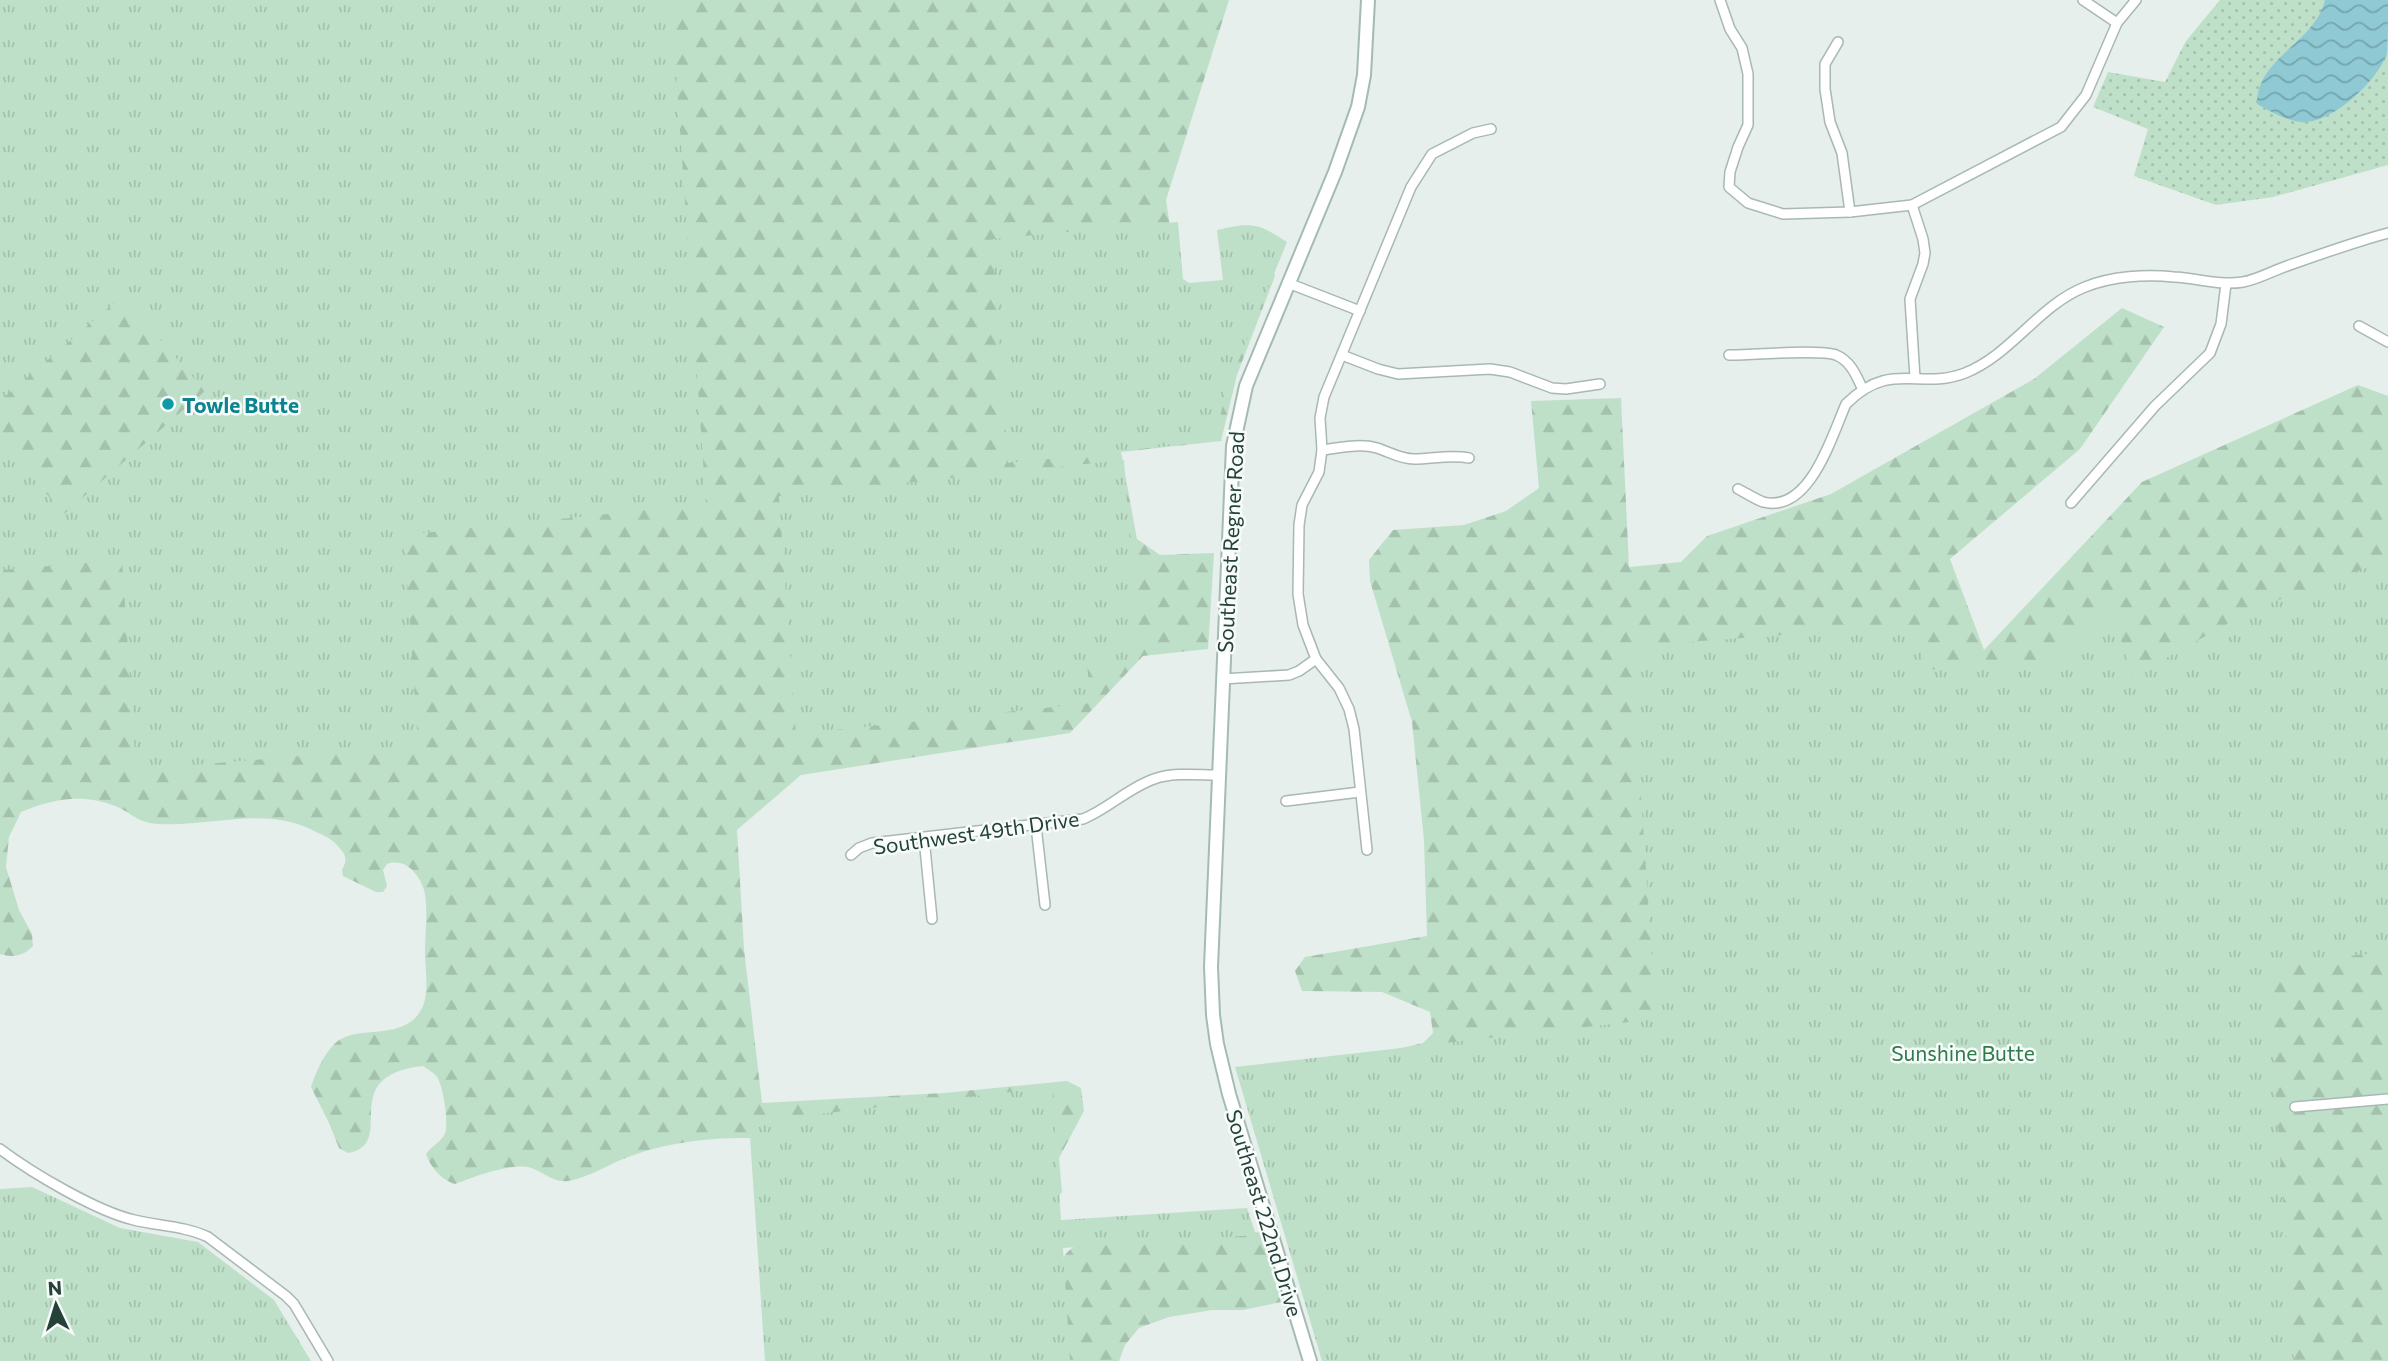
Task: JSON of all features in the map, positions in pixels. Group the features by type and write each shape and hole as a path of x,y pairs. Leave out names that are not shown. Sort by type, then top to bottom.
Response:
{"main road":[{"name":"Southeast Regner Road","path":"1221,1064 1213,1014 1211,967 1236,426 1246,386 1339,160 1358,107 1364,75 1368,0"},
{"name":"Southeast 222nd Drive","path":"1221,1064 1310,1361"}],"street":[{"path":"1720,0 1730,29 1742,48 1748,74 1748,125 1734,160 1729,187 1748,203 1783,214 1850,212 1912,205 2062,127 2086,95 2117,23 2136,0"},
{"path":"2083,0 2117,23"},
{"path":"1838,42 1825,64 1825,89 1830,121 1842,153 1850,212"},
{"path":"1367,850 1354,729 1349,709 1339,688 1316,659 1303,625 1298,594 1302,505 1319,472 1322,450 1320,418 1324,397 1411,187 1430,150 1491,129"},
{"path":"1912,205 1925,253 1910,299 1915,378"},
{"path":"1738,489 1761,501 1772,503 1792,497 1812,479 1846,404 1863,390 1875,382 1887,379 1964,374 1983,363 2059,302 2086,287 2133,277 2175,276 2226,284 2262,277 2332,250 2388,233"},
{"path":"1288,283 1360,311"},
{"path":"2071,503 2155,406 2210,353 2221,324 2226,284"},
{"path":"2359,326 2388,342"},
{"path":"1342,355 1398,374 1490,369 1510,372 1552,387 1566,389 1600,384"},
{"path":"1729,355 1837,355 1853,368 1863,390"},
{"path":"1322,450 1364,446 1413,460 1453,455 1469,458"},
{"path":"1223,679 1289,675 1316,659"},
{"name":"Southwest 49th Drive","path":"851,855 859,848 872,843 1066,822 1091,816 1154,779 1173,775 1219,775"},
{"path":"1286,801 1360,792"},
{"path":"1036,826 1045,905"},
{"path":"924,838 932,919"},
{"path":"2295,1107 2388,1099"},
{"path":"0,1149 44,1178 110,1212 134,1220 194,1231 208,1237 294,1304 328,1361"}],"green space":[{"path":"0,0 1229,0 1166,200 1179,285 1225,282 1272,265 1275,276 1237,375 1221,441 1121,452 1137,539 1160,555 1214,553 1208,649 1143,656 1070,733 801,775 737,830 744,949 762,1103 944,1093 1067,1081 1081,1088 1084,1111 1059,1158 1062,1192 1058,1197 756,1138 722,1138 655,1148 568,1181 557,1180 528,1167 511,1167 455,1184 437,1172 426,1154 444,1136 446,1121 439,1081 423,1066 396,1072 381,1083 373,1096 369,1137 362,1147 348,1153 339,1148 311,1087 323,1060 337,1042 352,1035 395,1029 414,1019 421,1010 426,989 425,893 414,872 399,863 387,864 383,870 387,886 383,892 376,892 343,876 345,856 335,843 293,823 256,818 178,824 151,823 103,802 79,799 56,801 21,812 9,837 6,867 19,910 32,934 33,946 18,955 0,954"},
{"name":"Towle Butte","path":"0,0 671,0 706,504 404,535 418,746 136,770 122,560 0,570 0,440 64,514 205,391 122,296 0,401"},
{"path":"2220,0 2388,0 2388,165 2273,197 2216,205 2134,176 2148,129 2093,107 2108,72 2165,82 2186,41"},
{"path":"1178,222 1183,279 1189,283 1223,280 1217,230 1254,226 1287,242 1225,394 1215,441 1008,463 992,239"},
{"name":"Sunshine Butte","path":"2122,308 2164,327 2080,449 1950,559 1984,650 2142,482 2358,385 2388,396 2388,1361 1586,1361 1370,1055 1423,1043 1433,1033 1430,1012 1382,992 1302,991 1295,971 1305,957 1427,936 1424,840 1412,722 1370,581 1369,560 1393,530 1464,525 1506,511 1539,488 1531,401 1621,398 1629,567 1681,562 1707,536 1831,494 2034,379"},
{"path":"1124,460 1138,659 1087,664 1091,703 796,734 779,496"},
{"name":"Sunshine Butte","path":"2388,560 2388,952 2267,964 2294,1361 1322,1361 1235,1067 1656,1019 1631,646 1920,625 1924,670 2049,662 2112,610 2132,677 2254,609"},
{"path":"1052,1087 1061,1220 1247,1208 1256,1235 1063,1248 1070,1361 765,1361 749,1122"},
{"path":"32,1187 120,1228 198,1242 274,1300 311,1361 0,1361 0,1189"},
{"path":"1261,1232 1281,1302 1243,1310 1212,1310 1169,1317 1139,1328 1125,1345 1119,1361 1066,1361 1060,1264 1071,1249 1089,1241"}],"water":[{"path":"2325,0 2388,0 2387,54 2365,86 2343,106 2319,119 2295,121 2257,104 2260,88 2266,74 2276,62 2310,28"}],"place":[{"name":"Towle Butte","path":"168,404"}]}
